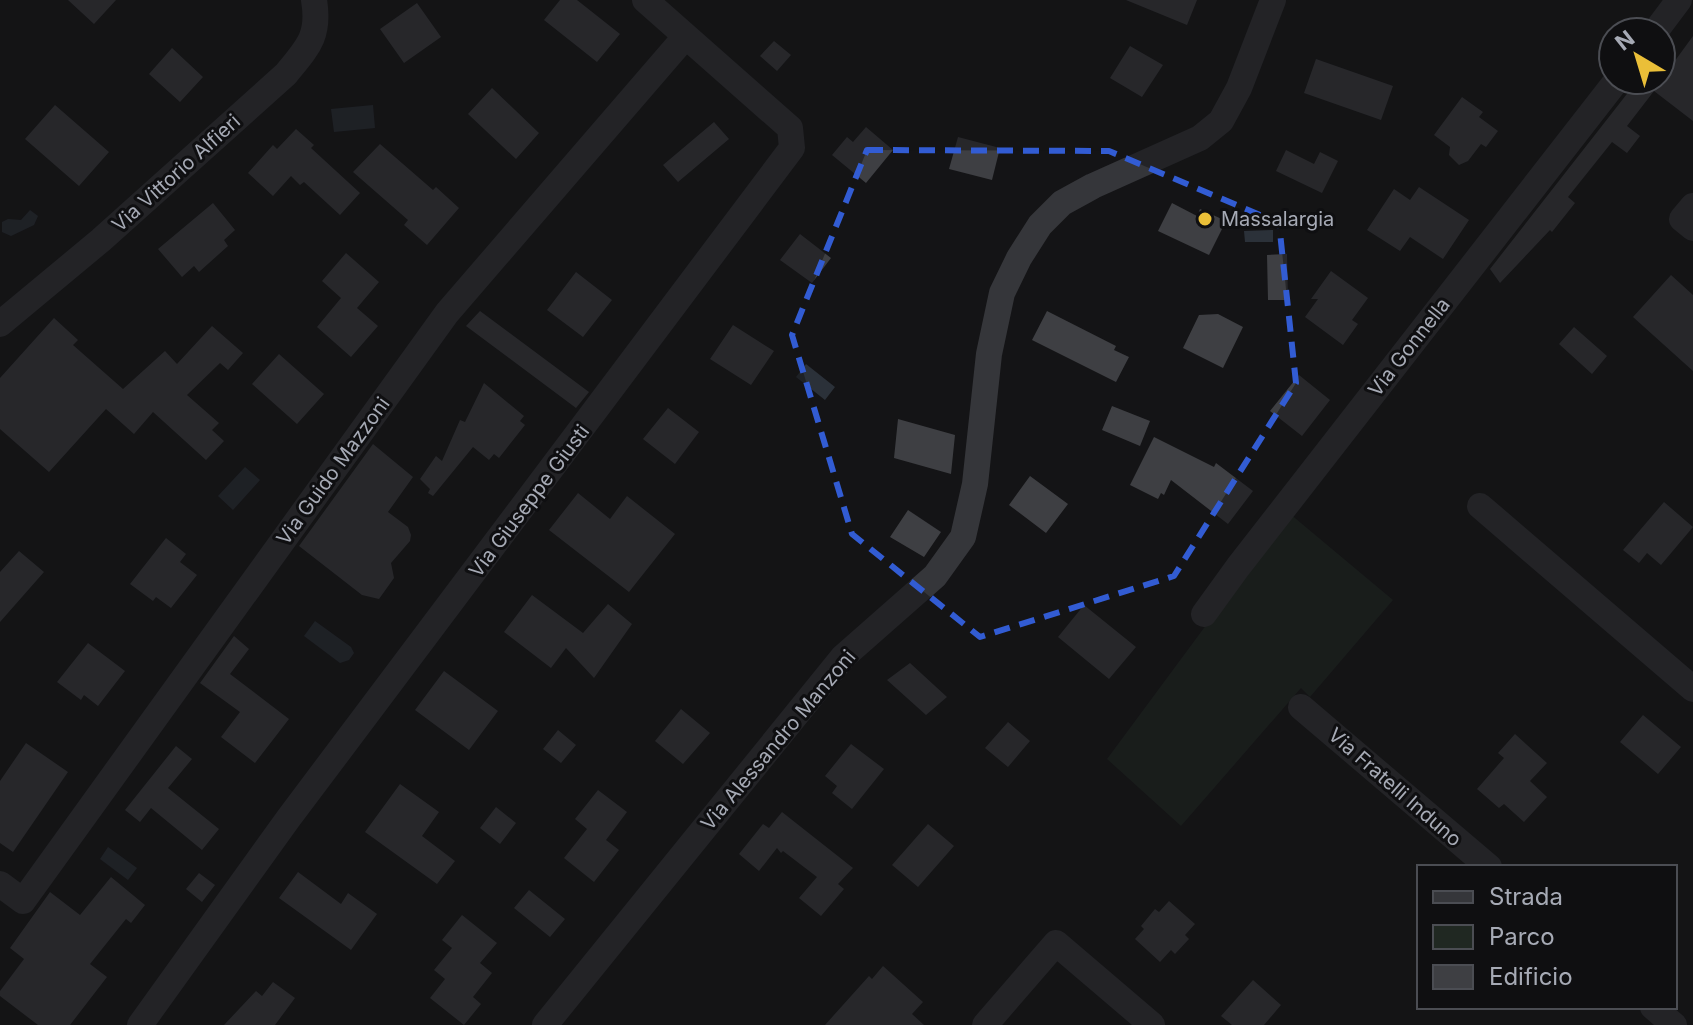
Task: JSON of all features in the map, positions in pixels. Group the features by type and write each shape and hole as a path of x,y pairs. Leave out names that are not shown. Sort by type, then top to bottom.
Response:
{"street":[{"name":"Via Vittorio Alfieri","path":"0,324 101,240 286,74 308,47 317,20 314,0"},
{"name":"Via Giuseppe Giusti","path":"140,1025 288,819 792,148 790,128 645,0"},
{"name":"Via Alessandro Manzoni","path":"545,1025 843,657 935,576 963,537 975,484 989,354 1002,293 1040,225 1062,203 1200,138 1221,121 1239,88 1273,0"},
{"name":"Via Guido Mazzoni","path":"0,884 23,901 447,313 685,37"},
{"name":"Via Gonnella","path":"1204,614 1605,96"},
{"path":"1693,206 1682,219 1693,228"},
{"path":"1480,506 1693,689"},
{"name":"Via Fratelli Induno","path":"1301,707 1487,865"},
{"path":"985,1025 1056,943 1152,1025"},
{"path":"1655,1009 1674,1025"}],"highlighted area":[{"path":"867,150 1109,151 1279,223 1296,383 1174,576 980,637 852,534 792,335"}],"green space":[{"path":"1289,513 1393,600 1310,697 1301,688 1181,826 1107,759"}],"shaded area":[{"path":"373,105 375,128 334,132 331,109"},
{"path":"30,210 38,216 34,225 11,236 2,232 2,222 21,220"},
{"path":"1273,230 1273,242 1245,242 1244,231"},
{"path":"806,364 835,387 825,400 796,377"},
{"path":"245,467 260,480 233,510 218,496"},
{"path":"315,621 351,647 354,653 349,660 340,663 304,636"},
{"path":"108,847 137,868 128,880 100,859"}],"building":[{"path":"68,0 116,0 94,24"},
{"path":"560,0 577,0 620,34 597,62 544,20"},
{"path":"1126,0 1197,0 1187,25"},
{"path":"417,3 441,37 404,63 380,29"},
{"path":"1693,36 1693,121 1660,96 1677,96 1677,58"},
{"path":"774,41 791,55 777,71 760,56"},
{"path":"1130,46 1163,65 1142,97 1110,78"},
{"path":"172,48 203,77 180,102 149,74"},
{"path":"1316,59 1393,86 1381,120 1304,93"},
{"path":"492,88 539,133 516,159 468,114"},
{"path":"1625,96 1650,96 1627,126 1640,136 1627,153 1612,142 1568,197 1575,203 1552,232 1550,230 1500,283 1490,269"},
{"path":"1462,97 1483,112 1479,117 1498,131 1486,147 1481,144 1468,161 1459,165 1449,155 1450,147 1434,135"},
{"path":"55,105 109,152 79,186 25,139"},
{"path":"714,122 729,139 678,182 663,165"},
{"path":"866,127 893,150 866,183 832,155 847,137 853,142"},
{"path":"296,129 314,145 311,148 360,193 340,215 304,182 300,185 291,176 273,196 248,173 273,145 277,149"},
{"path":"958,137 1000,148 992,180 949,169"},
{"path":"380,144 459,208 427,245 404,225 408,220 353,172"},
{"path":"1286,150 1314,164 1320,152 1338,161 1322,193 1276,171"},
{"path":"1419,187 1469,220 1443,259 1410,237 1400,251 1367,230 1394,189 1410,200"},
{"path":"213,203 235,230 224,240 228,246 199,272 194,266 182,277 158,249"},
{"path":"1172,203 1197,216 1200,209 1226,221 1209,255 1158,231"},
{"path":"800,234 831,258 812,283 780,260"},
{"path":"346,253 379,282 357,308 378,326 351,357 317,327 341,298 322,281"},
{"path":"1287,254 1288,300 1268,300 1267,255"},
{"path":"1331,271 1368,298 1352,320 1358,324 1343,345 1305,317 1318,299 1311,299"},
{"path":"576,272 612,300 583,337 547,310"},
{"path":"1671,275 1693,295 1693,371 1633,317"},
{"path":"480,311 589,392 576,408 466,326"},
{"path":"1047,311 1116,346 1114,350 1129,357 1116,382 1032,340"},
{"path":"1218,314 1243,327 1223,368 1183,348 1199,315"},
{"path":"54,318 78,340 73,345 123,389 165,351 177,364 212,326 243,353 228,370 220,363 187,395 219,423 212,430 224,441 206,460 153,412 134,434 106,409 49,472 0,429 0,378"},
{"path":"733,325 774,351 751,385 710,359"},
{"path":"1574,327 1607,356 1592,374 1559,344"},
{"path":"279,354 324,394 297,424 252,384"},
{"path":"1299,375 1330,400 1302,436 1270,411"},
{"path":"484,383 524,416 520,421 525,425 499,458 494,454 489,460 473,447 433,496 420,479 436,456 442,461 460,420 465,422"},
{"path":"1112,406 1150,421 1140,446 1102,430"},
{"path":"668,408 699,432 675,464 643,439"},
{"path":"898,419 955,435 951,474 894,458"},
{"path":"1154,437 1214,467 1216,463 1253,491 1228,524 1171,480 1164,495 1161,493 1158,499 1130,485"},
{"path":"373,444 413,477 388,512 408,527 411,535 410,541 391,563 394,578 379,599 362,595 299,546"},
{"path":"1030,476 1068,504 1046,533 1009,505"},
{"path":"578,493 610,519 627,496 675,534 629,592 549,530"},
{"path":"1664,502 1693,527 1661,565 1647,553 1639,563 1623,550"},
{"path":"908,510 941,532 924,557 890,537"},
{"path":"166,538 186,554 180,562 197,575 171,608 156,597 153,601 130,584"},
{"path":"19,551 44,572 0,622 0,572"},
{"path":"532,595 583,633 608,604 632,624 594,678 566,648 551,668 504,632"},
{"path":"1084,605 1136,647 1109,679 1058,637"},
{"path":"234,636 249,649 230,674 289,719 255,763 221,737 240,712 200,683"},
{"path":"88,643 125,671 98,706 84,695 81,700 57,682"},
{"path":"910,663 947,697 926,715 887,680"},
{"path":"444,671 498,711 469,750 415,710"},
{"path":"681,709 710,733 683,764 655,741"},
{"path":"1643,715 1681,747 1658,774 1620,742"},
{"path":"1008,722 1030,741 1008,767 985,748"},
{"path":"558,730 576,745 561,763 543,749"},
{"path":"1515,734 1547,763 1530,781 1547,797 1524,822 1504,804 1499,808 1477,789 1504,758 1498,753"},
{"path":"26,743 68,772 13,852 0,843 0,781"},
{"path":"851,744 884,769 852,809 832,793 837,786 825,776"},
{"path":"176,746 192,759 168,788 219,829 202,850 151,808 140,822 125,810"},
{"path":"400,784 439,812 422,836 455,861 437,884 365,832"},
{"path":"598,790 627,812 606,840 619,850 594,882 564,858 587,829 575,819"},
{"path":"496,807 516,823 500,844 480,828"},
{"path":"782,812 853,868 838,884 844,889 821,916 799,898 817,877 783,851 781,853 777,848 759,871 739,854 763,824 769,828"},
{"path":"928,824 954,846 918,887 892,865"},
{"path":"298,872 341,904 348,893 377,914 351,950 279,898"},
{"path":"199,873 215,885 202,902 186,889"},
{"path":"111,877 145,905 131,923 126,919 90,964 107,977 70,1025 38,1025 0,996 0,991 24,959 10,948 50,892 80,915"},
{"path":"529,890 565,919 550,937 514,908"},
{"path":"1169,901 1195,924 1185,935 1189,939 1175,954 1171,950 1160,962 1135,939 1155,909 1159,912"},
{"path":"462,915 497,943 480,963 492,973 473,997 481,1004 464,1025 430,998 445,979 434,970 452,948 442,940"},
{"path":"883,966 923,1002 912,1014 924,1025 825,1025 869,976 872,979"},
{"path":"1253,980 1281,1005 1264,1025 1232,1025 1221,1016"},
{"path":"273,982 295,998 275,1025 224,1025 256,991 262,996"}],"place":[{"name":"Massalargia","path":"1205,219"}]}
